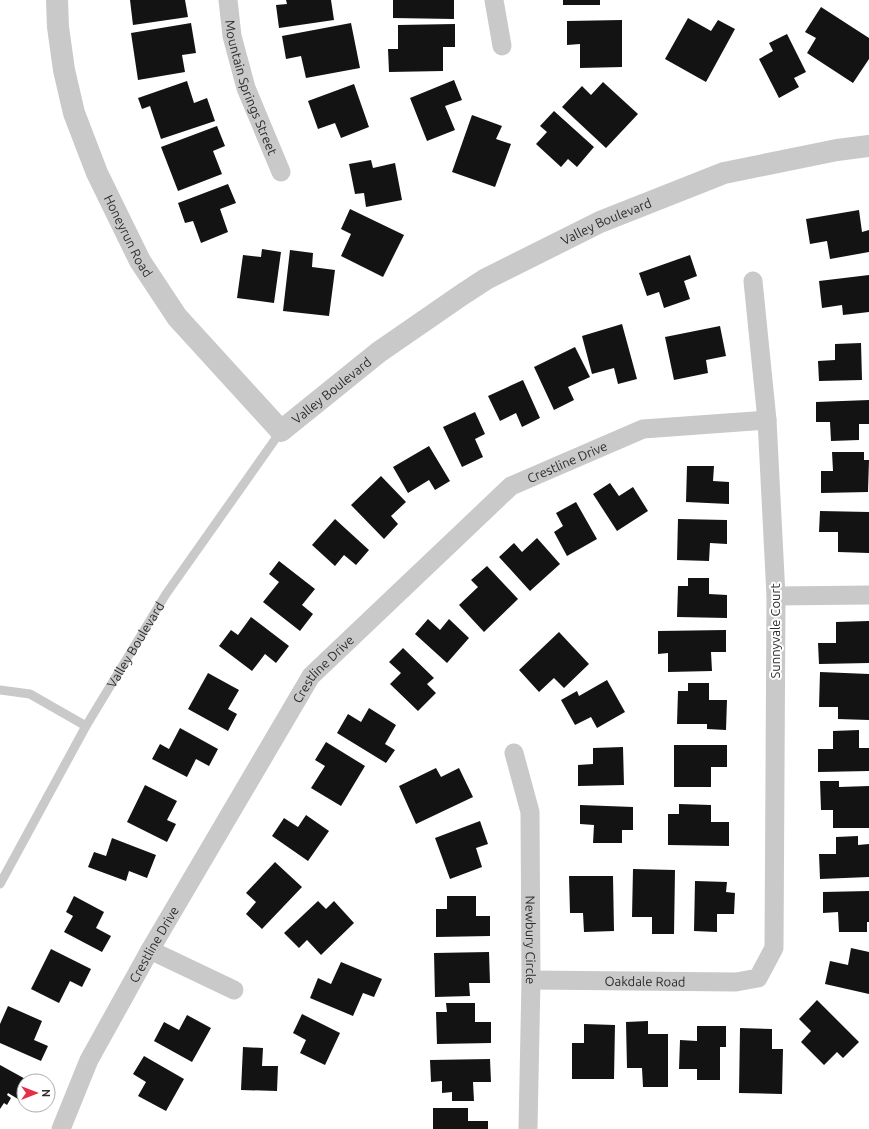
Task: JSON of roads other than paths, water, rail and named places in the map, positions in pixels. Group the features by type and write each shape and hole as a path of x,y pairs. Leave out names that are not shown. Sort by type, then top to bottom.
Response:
{"street":[{"name":"Honeyrun Road","path":"57,0 58,27 63,63 74,113 96,172 140,262 178,317 281,431"},
{"name":"Mountain Springs Street","path":"228,0 232,36 246,88 281,172"},
{"path":"494,0 502,46"},
{"name":"Valley Boulevard","path":"281,431 379,352 486,279 600,222 724,173 837,150 869,146"},
{"name":"Sunnyvale Court","path":"753,281 767,420 776,596 774,948 758,978"},
{"name":"Crestline Drive","path":"61,1129 89,1060 150,950 311,676 511,486 643,429 767,420"},
{"path":"776,596 869,595"},
{"name":"Newbury Circle","path":"514,753 530,812 531,980 528,1129"},
{"path":"150,950 234,990"},
{"name":"Oakdale Road","path":"531,980 736,982 758,978"}],"lane":[{"name":"Valley Boulevard","path":"0,884 86,726 166,594 281,431"},
{"path":"0,690 30,694 86,726"}]}
